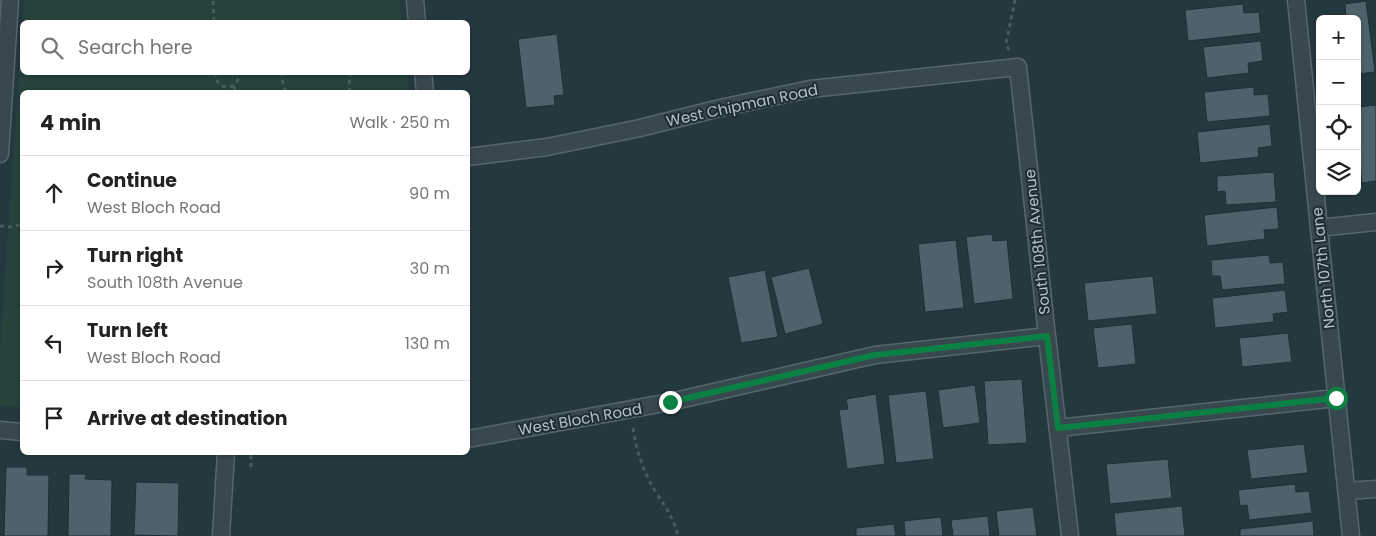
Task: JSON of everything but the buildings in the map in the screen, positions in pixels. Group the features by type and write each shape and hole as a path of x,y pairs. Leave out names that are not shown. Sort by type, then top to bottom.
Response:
{"street":[{"path":"0,152 10,0"},
{"path":"415,0 417,20"},
{"name":"North 107th Lane","path":"1296,0 1351,536"},
{"name":"West Chipman Road","path":"470,157 547,147 810,89 1018,67"},
{"name":"South 108th Avenue","path":"1018,67 1070,536"},
{"path":"423,75 425,90"},
{"path":"1318,228 1376,222"},
{"name":"West Bloch Road","path":"470,439 670,402 875,355 1047,336"},
{"path":"1058,428 1336,398"},
{"path":"0,430 20,432"},
{"path":"221,536 226,455"},
{"path":"1346,492 1376,489"}],"path":[{"path":"213,0 214,20"},
{"path":"1015,0 1006,44 1018,67"},
{"path":"215,75 218,84 226,87 233,86 238,80 239,75"},
{"path":"282,75 285,90"},
{"path":"350,75 350,90"},
{"path":"233,86 236,90"},
{"path":"0,226 12,227 20,225"},
{"path":"630,410 637,450 644,470 670,513 678,536"},
{"path":"251,455 251,467"}],"green space":[{"path":"24,0 399,0 402,20 23,20"},
{"path":"20,56 20,75 407,75 409,90 20,90 20,408 0,406 0,349"}],"route":[{"path":"670,402 875,355 1047,336 1058,428 1336,398"}]}
